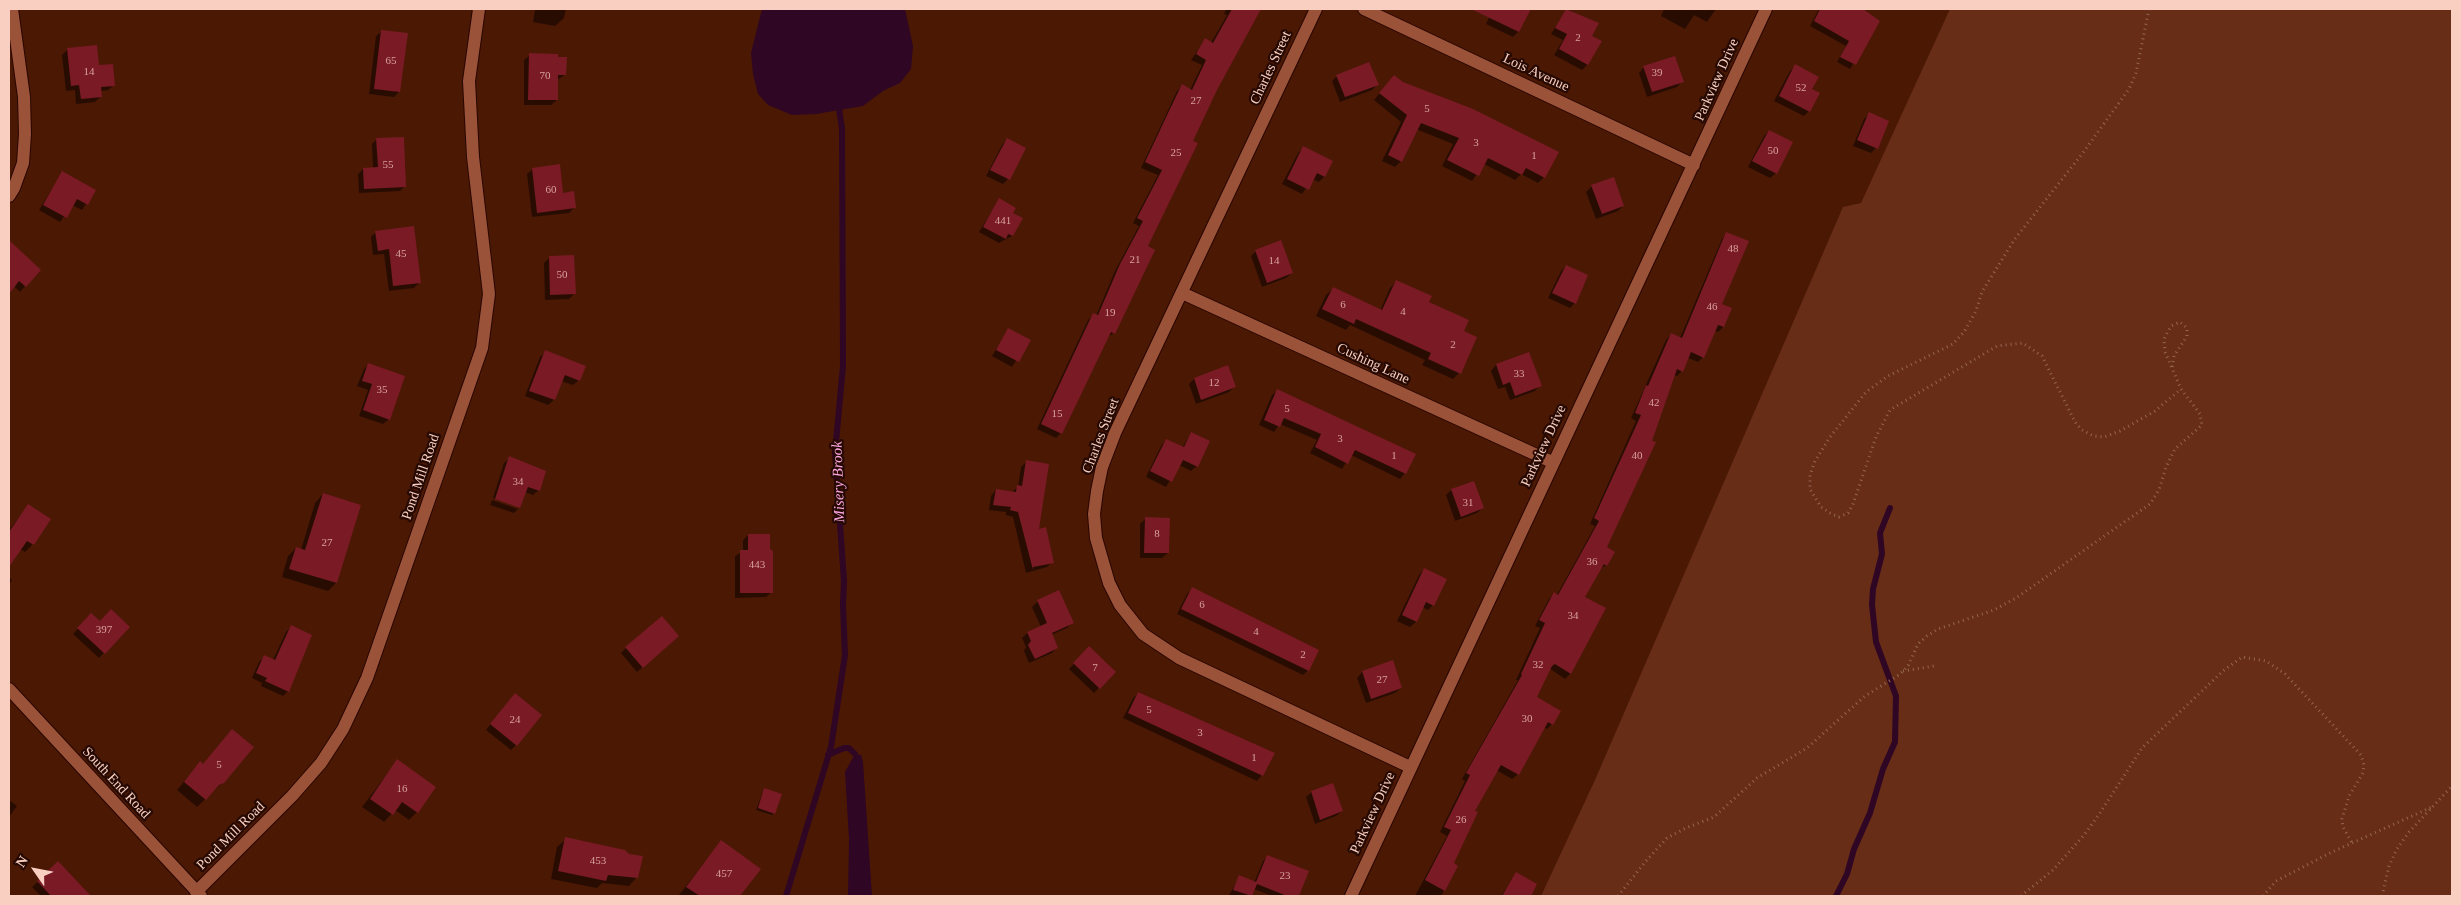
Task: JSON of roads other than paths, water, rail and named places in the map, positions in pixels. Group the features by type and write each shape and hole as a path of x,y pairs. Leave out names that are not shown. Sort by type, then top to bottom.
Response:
{"street":[{"path":"9,196 23,163 25,134 24,97 12,9"},
{"name":"Pond Mill Road","path":"198,894 292,796 321,763 343,729 367,678 482,348 489,294 473,157 469,82 479,9"},
{"name":"Charles Street","path":"1316,9 1115,434 1102,467 1094,514 1096,538 1109,583 1130,620 1143,634 1160,647 1410,767"},
{"name":"Lois Avenue","path":"1364,9 1694,165"},
{"name":"Parkview Drive","path":"1351,896 1552,462 1694,165 1766,9"},
{"name":"Cushing Lane","path":"1182,293 1552,462"},
{"name":"South End Road","path":"9,689 198,894"}],"waterway":[{"name":"Misery Brook","path":"786,896 831,747 845,655 844,581 835,453 843,366 842,128 839,109 835,102"},
{"path":"1836,896 1847,874 1854,849 1870,813 1883,769 1895,742 1896,696 1876,642 1872,605 1873,589 1882,554 1880,533 1890,508"},
{"path":"828,755 844,748 849,748 855,754"}]}
